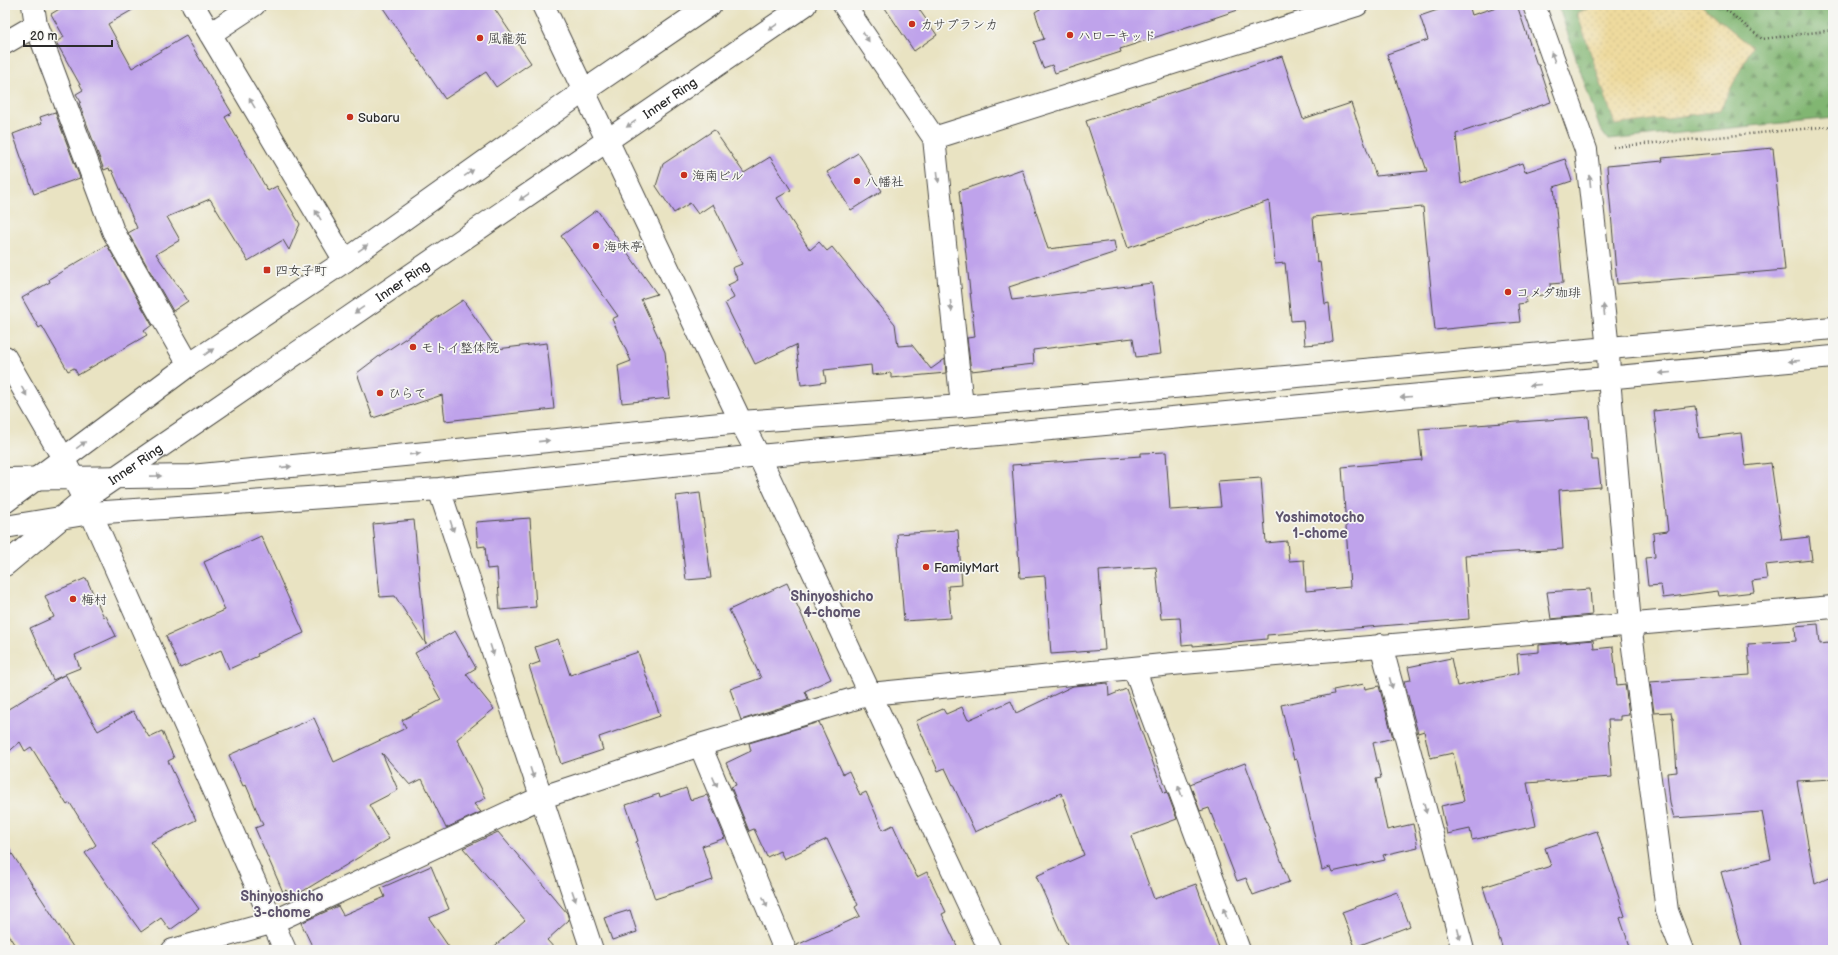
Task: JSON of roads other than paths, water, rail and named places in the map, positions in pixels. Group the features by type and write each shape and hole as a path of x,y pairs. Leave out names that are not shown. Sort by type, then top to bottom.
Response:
{"street":[{"path":"193,5 345,261"},
{"path":"210,34 254,5"},
{"path":"543,5 741,422 759,456 990,950"},
{"path":"5,502 189,365 345,261 584,91 710,5"},
{"name":"Inner Ring","path":"5,565 60,518 88,506 116,477 805,5"},
{"path":"844,5 934,138 962,406"},
{"path":"934,138 1357,5"},
{"path":"1534,5 1586,150 1608,349 1609,378 1630,624 1666,911 1682,950"},
{"path":"5,43 34,15 113,231 189,365"},
{"path":"5,479 191,476 741,422 962,406 1833,328"},
{"path":"5,357 63,458 88,506 284,950"},
{"path":"88,506 439,489 759,456 1833,357"},
{"path":"439,489 540,798 592,950"},
{"path":"5,527 60,518"},
{"path":"173,950 271,923 540,798 700,746 870,694 1381,645 1833,607"},
{"path":"1381,645 1463,950"},
{"path":"1134,668 1239,950"},
{"path":"700,746 785,950"}],"place":[{"name":"カサブランカ","path":"912,24"},
{"name":"ハローキッド","path":"1070,35"},
{"name":"風龍苑","path":"480,38"},
{"name":"Subaru","path":"350,117"},
{"name":"海南ビル","path":"684,175"},
{"name":"八幡社","path":"857,181"},
{"name":"海味亭","path":"596,246"},
{"name":"四女子町","path":"267,270"},
{"name":"コメダ珈琲","path":"1508,292"},
{"name":"モトイ整体院","path":"413,347"},
{"name":"ひらて","path":"380,393"},
{"name":"FamilyMart","path":"926,567"},
{"name":"梅村","path":"73,599"}],"district":[{"name":"Yoshimotocho 1-chome","path":"1320,526"},
{"name":"Shinyoshicho 4-chome","path":"832,604"},
{"name":"Shinyoshicho 3-chome","path":"282,904"}]}
